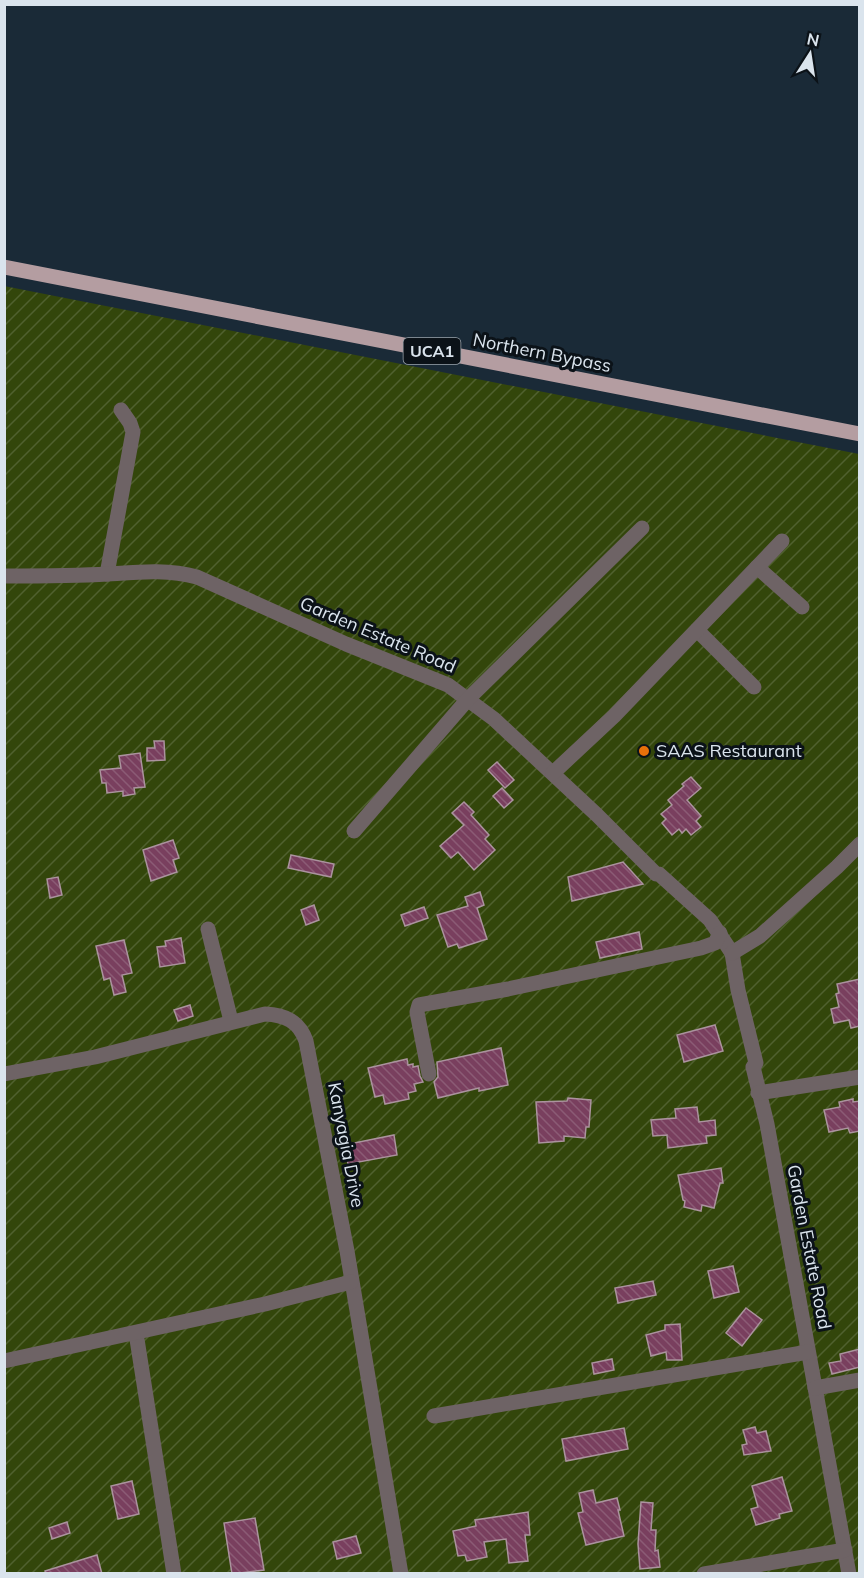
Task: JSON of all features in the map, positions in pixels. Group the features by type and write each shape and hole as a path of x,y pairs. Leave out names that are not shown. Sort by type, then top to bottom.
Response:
{"main road":[{"name":"Northern Bypass","path":"4,267 860,434"}],"street":[{"path":"107,574 133,432 121,410"},
{"path":"354,831 468,699 642,528"},
{"path":"553,774 614,716 782,541"},
{"path":"757,567 802,607"},
{"name":"Garden Estate Road","path":"4,576 179,572 197,577 345,644 448,685 494,719 633,849 656,874 659,874 694,905 720,933 732,953 738,990 756,1063 753,1066 767,1124 849,1574"},
{"path":"697,630 754,687"},
{"path":"732,953 760,936 860,844"},
{"path":"208,929 231,1021"},
{"path":"429,1074 417,1012 419,1005 469,997 701,948 715,943 720,933"},
{"name":"Kanyagia Drive","path":"4,1074 95,1057 265,1014 273,1014 297,1024 303,1032 347,1251 401,1574"},
{"path":"758,1093 860,1077"},
{"path":"4,1361 265,1304 351,1282"},
{"path":"136,1333 174,1574"},
{"path":"434,1416 808,1352"},
{"path":"815,1389 860,1380"},
{"path":"704,1574 845,1550"}],"green space":[{"path":"4,286 859,454 859,1573 5,1573"}],"building":[{"path":"154,741 164,741 165,760 147,761 147,748 155,748"},
{"path":"140,753 145,787 134,788 135,794 123,796 123,791 107,793 106,783 102,783 100,770 121,768 119,756"},
{"path":"497,762 514,780 505,788 488,770"},
{"path":"691,777 701,788 687,800 701,816 696,821 701,827 691,835 686,829 682,833 679,829 672,835 662,823 666,819 661,814 672,805 668,800"},
{"path":"502,788 513,800 504,808 493,796"},
{"path":"464,802 474,812 471,815 489,835 485,839 495,850 474,870 458,852 451,858 440,846 464,825 452,813"},
{"path":"173,840 179,858 173,860 177,872 151,881 143,850"},
{"path":"291,855 334,864 331,877 288,868"},
{"path":"623,862 643,884 572,901 568,877"},
{"path":"58,877 62,895 50,898 47,879"},
{"path":"480,892 484,905 477,908 487,939 459,948 457,944 448,947 437,915 468,906 465,897"},
{"path":"314,905 319,920 306,925 301,910"},
{"path":"424,907 428,918 405,926 401,915"},
{"path":"639,932 642,949 600,958 596,942"},
{"path":"181,938 185,963 160,967 157,947 166,946 165,941"},
{"path":"124,940 132,973 122,975 126,992 114,995 110,978 104,980 96,946"},
{"path":"860,979 860,1026 851,1028 849,1020 834,1023 831,1009 839,1007 836,994 839,993 837,984"},
{"path":"190,1005 193,1016 178,1021 174,1010"},
{"path":"715,1025 723,1051 684,1062 677,1035"},
{"path":"501,1048 508,1085 479,1091 479,1088 438,1098 434,1082 438,1077 437,1062"},
{"path":"407,1059 408,1065 418,1066 423,1082 414,1084 416,1091 408,1093 409,1099 385,1104 383,1095 375,1097 368,1068"},
{"path":"568,1098 591,1100 589,1127 586,1127 585,1138 564,1136 564,1141 539,1143 536,1102 567,1101"},
{"path":"853,1099 853,1102 860,1101 860,1131 850,1133 848,1128 829,1132 824,1110 840,1107 839,1102"},
{"path":"697,1107 699,1122 715,1120 716,1135 706,1136 707,1143 668,1148 667,1135 653,1136 651,1120 676,1118 675,1109"},
{"path":"394,1135 397,1155 348,1164 344,1145"},
{"path":"721,1168 723,1183 720,1183 714,1208 702,1205 701,1211 684,1207 685,1201 678,1175"},
{"path":"733,1266 739,1292 714,1298 708,1271"},
{"path":"653,1281 656,1295 618,1303 615,1288"},
{"path":"746,1308 762,1320 742,1346 726,1333"},
{"path":"680,1324 682,1360 667,1360 666,1352 651,1356 646,1335 665,1330 665,1325"},
{"path":"860,1349 860,1367 832,1374 829,1363 841,1361 840,1354"},
{"path":"612,1359 614,1370 594,1374 592,1363"},
{"path":"755,1427 757,1433 766,1431 771,1451 744,1455 742,1445 747,1444 743,1430"},
{"path":"624,1428 628,1449 566,1461 562,1439"},
{"path":"782,1477 792,1511 779,1514 780,1518 756,1525 751,1509 758,1507 752,1486"},
{"path":"132,1481 139,1514 118,1519 111,1486"},
{"path":"593,1490 596,1503 617,1498 624,1536 586,1545 578,1513 583,1512 579,1493"},
{"path":"641,1502 653,1503 651,1530 656,1530 655,1551 658,1550 660,1567 640,1569 638,1544"},
{"path":"528,1512 530,1535 525,1535 528,1561 509,1563 506,1539 484,1542 487,1557 467,1561 465,1555 458,1556 453,1531 476,1526 475,1520"},
{"path":"255,1518 264,1570 232,1574 224,1523"},
{"path":"67,1522 70,1533 52,1539 49,1528"},
{"path":"356,1536 361,1553 337,1559 333,1542"},
{"path":"97,1555 102,1574 46,1574 45,1571"}],"place":[{"name":"SAAS Restaurant","path":"644,751"}]}
